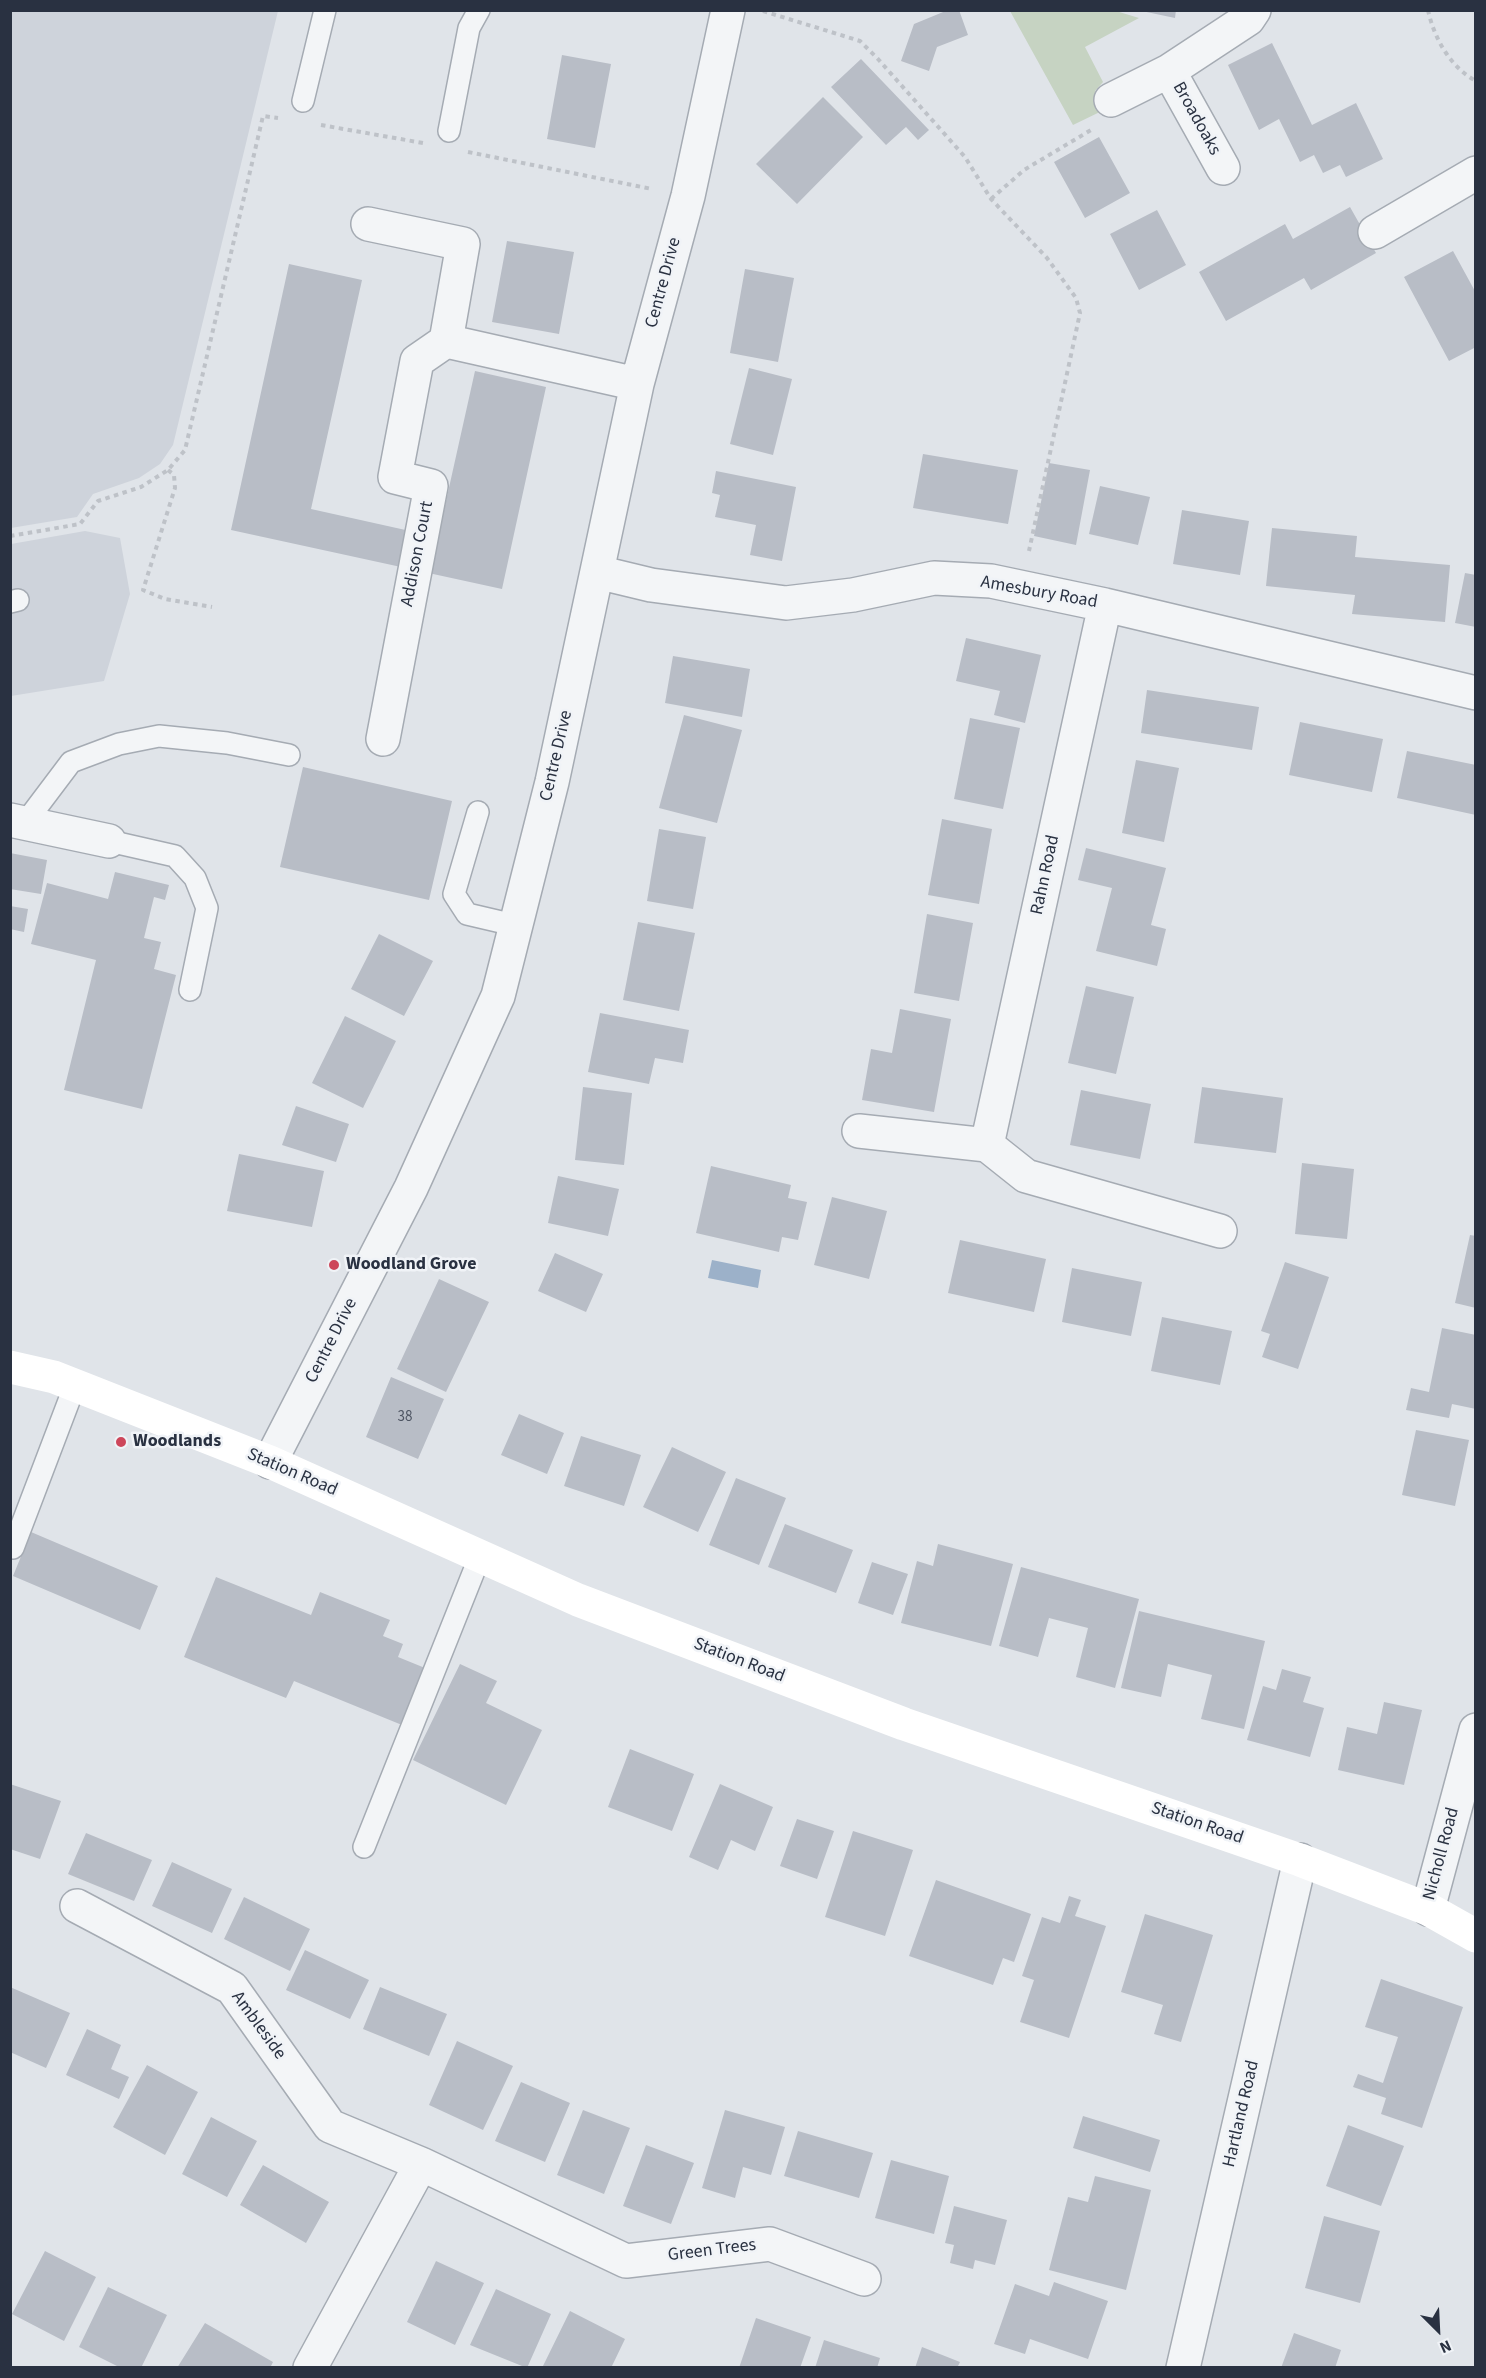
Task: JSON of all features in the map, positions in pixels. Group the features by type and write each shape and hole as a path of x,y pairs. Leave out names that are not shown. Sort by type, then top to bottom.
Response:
{"street":[{"name":"Centre Drive","path":"270,1462 411,1188 498,996 514,925 552,782 637,384 688,196 728,10"},
{"name":"Broadoaks","path":"1121,94 1169,70 1248,19 1254,10"},
{"name":"Broadoaks","path":"1169,70 1223,168"},
{"path":"1375,232 1476,173"},
{"path":"368,224 463,244 446,341 637,384"},
{"name":"Addison Court","path":"383,739 431,486 395,477 417,361 446,341"},
{"name":"Amesbury Road","path":"597,572 651,585 786,603 853,595 934,578 991,581 1105,605 1476,693"},
{"name":"Rahn Road","path":"987,1145 1105,605"},
{"path":"18,822 109,841"},
{"path":"859,1131 987,1145 1026,1176 1220,1231"},
{"name":"Station Road","path":"10,1367 54,1377 270,1462 578,1599 904,1724 1300,1860 1428,1909 1476,1936"},
{"name":"Nicholl Road","path":"1428,1909 1476,1730"},
{"name":"Hartland Road","path":"1183,2367 1300,1860"},
{"name":"Ambleside","path":"77,1906 232,1988 330,2126 421,2164 626,2261"},
{"path":"310,2367 421,2164"},
{"name":"Green Trees","path":"626,2261 770,2244 864,2279"}],"lane":[{"path":"303,101 325,10"},
{"path":"447,142 469,28 479,10"},
{"path":"18,822 71,762 119,744 159,736 227,743 289,755"},
{"path":"478,812 454,894 467,914 514,925"},
{"path":"109,841 175,856 195,878 207,908 190,990"},
{"path":"13,1548 75,1385"},
{"path":"364,1847 480,1556"}],"path":[{"path":"759,10 860,41 965,157 991,199 1047,258 1076,298 1080,313 1021,587"},
{"path":"1428,10 1448,57 1461,73 1476,81"},
{"path":"991,199 1024,170 1118,114 1121,94"},
{"path":"10,536 80,524 98,501 141,487 168,470 184,450 263,116 286,119"},
{"path":"320,125 447,142 688,196"},
{"path":"168,470 174,475 175,488 143,590 165,599 212,607"}],"shaded area":[{"path":"11,10 278,11 173,445 160,464 139,478 93,494 77,517 11,528"},
{"path":"85,531 120,538 130,594 104,681 11,696 11,544"}],"green space":[{"path":"1010,11 1116,11 1139,18 1085,47 1103,82 1095,91 1106,109 1073,125"}],"water":[{"path":"712,1260 761,1270 758,1288 708,1278"}],"building":[{"path":"948,10 959,10 968,35 937,47 929,71 901,61 914,24"},
{"path":"1137,10 1176,10 1175,18"},
{"path":"1272,43 1312,125 1356,103 1383,159 1346,177 1340,165 1323,173 1314,155 1300,162 1279,119 1259,130 1228,65"},
{"path":"562,55 611,64 595,148 547,139"},
{"path":"861,59 929,130 918,140 906,127 886,145 831,87"},
{"path":"823,97 863,137 797,204 756,164"},
{"path":"1099,137 1130,193 1085,218 1054,162"},
{"path":"1350,207 1376,253 1311,290 1304,278 1226,321 1199,272 1285,224 1293,239"},
{"path":"1157,210 1186,265 1139,290 1110,234"},
{"path":"507,241 574,252 559,334 492,322"},
{"path":"1453,251 1476,293 1476,347 1449,361 1404,277"},
{"path":"289,264 362,280 311,509 410,531 434,555 475,371 546,387 502,589 231,530"},
{"path":"745,269 794,278 778,362 730,353"},
{"path":"749,368 792,379 773,455 730,444"},
{"path":"923,454 1018,470 1008,524 913,508"},
{"path":"1049,463 1090,470 1076,545 1034,536"},
{"path":"716,471 796,487 782,561 750,555 756,525 715,517 720,495 712,493"},
{"path":"1100,486 1150,497 1138,545 1089,534"},
{"path":"1182,510 1249,521 1240,575 1173,564"},
{"path":"1272,528 1357,536 1355,557 1450,565 1445,622 1352,614 1355,595 1266,586"},
{"path":"1465,573 1476,575 1476,627 1455,623"},
{"path":"966,638 1041,655 1025,723 994,715 1000,691 956,681"},
{"path":"673,656 750,669 742,717 665,703"},
{"path":"1147,690 1259,707 1252,750 1141,733"},
{"path":"684,715 742,730 717,823 659,808"},
{"path":"970,718 1020,728 1003,809 954,799"},
{"path":"1300,722 1383,739 1372,792 1289,775"},
{"path":"1407,751 1476,765 1476,815 1397,798"},
{"path":"1136,760 1179,768 1164,842 1122,833"},
{"path":"303,767 452,801 429,900 280,867"},
{"path":"942,819 992,829 979,904 928,895"},
{"path":"659,829 706,837 693,909 647,901"},
{"path":"1086,848 1166,868 1151,925 1166,929 1157,966 1096,951 1112,888 1078,880"},
{"path":"10,853 47,860 41,894 10,889"},
{"path":"115,872 169,885 165,900 154,897 144,938 161,942 154,969 176,975 142,1109 64,1090 96,960 31,944 47,883 108,899"},
{"path":"10,906 28,909 24,932 10,929"},
{"path":"927,914 973,923 959,1001 914,993"},
{"path":"638,922 695,933 679,1011 623,1000"},
{"path":"379,934 433,961 404,1016 351,989"},
{"path":"1086,986 1134,997 1116,1074 1068,1063"},
{"path":"900,1009 951,1019 934,1112 862,1100 871,1049 892,1053"},
{"path":"600,1013 689,1030 683,1063 655,1058 649,1084 588,1072"},
{"path":"345,1016 396,1041 363,1108 312,1083"},
{"path":"583,1087 632,1093 624,1165 575,1160"},
{"path":"1202,1087 1283,1098 1276,1153 1194,1143"},
{"path":"1081,1090 1151,1104 1140,1159 1070,1145"},
{"path":"296,1106 349,1124 336,1162 282,1145"},
{"path":"239,1154 324,1171 312,1227 227,1211"},
{"path":"1302,1163 1354,1169 1347,1239 1295,1234"},
{"path":"711,1166 791,1185 788,1198 807,1202 798,1240 782,1237 779,1252 696,1233"},
{"path":"558,1176 619,1189 608,1236 548,1223"},
{"path":"832,1197 887,1211 869,1279 814,1265"},
{"path":"1470,1235 1476,1236 1476,1308 1455,1303"},
{"path":"960,1240 1046,1259 1034,1312 948,1293"},
{"path":"555,1253 603,1274 586,1312 538,1291"},
{"path":"1285,1262 1329,1277 1298,1369 1262,1357 1270,1334 1261,1331"},
{"path":"1072,1268 1142,1282 1131,1336 1062,1322"},
{"path":"439,1279 489,1302 446,1392 397,1369"},
{"path":"1162,1317 1232,1331 1220,1385 1151,1371"},
{"path":"1442,1328 1476,1335 1476,1409 1452,1404 1449,1418 1406,1410 1411,1388 1429,1392"},
{"path":"391,1377 444,1399 418,1459 366,1437"},
{"path":"519,1414 564,1433 547,1474 501,1455"},
{"path":"1416,1430 1469,1440 1455,1506 1402,1495"},
{"path":"581,1436 641,1455 624,1506 564,1486"},
{"path":"672,1447 726,1472 698,1532 643,1507"},
{"path":"736,1478 786,1498 759,1565 709,1545"},
{"path":"785,1524 853,1550 836,1593 768,1567"},
{"path":"31,1532 158,1586 140,1630 13,1576"},
{"path":"938,1544 1013,1564 991,1646 901,1623 917,1561 933,1566"},
{"path":"872,1562 908,1574 893,1615 858,1603"},
{"path":"1021,1567 1139,1599 1115,1688 1076,1677 1088,1628 1049,1618 1038,1657 999,1646"},
{"path":"216,1577 311,1615 320,1592 390,1620 383,1636 403,1644 398,1657 425,1668 402,1725 294,1681 286,1698 184,1657"},
{"path":"1139,1611 1265,1641 1244,1729 1201,1719 1212,1675 1168,1664 1161,1697 1121,1688"},
{"path":"460,1664 497,1681 486,1703 542,1730 506,1805 413,1760"},
{"path":"1282,1669 1311,1677 1303,1702 1324,1708 1310,1757 1247,1740 1263,1686 1276,1690"},
{"path":"1384,1702 1422,1710 1404,1785 1338,1770 1347,1727 1377,1734"},
{"path":"630,1749 694,1774 672,1831 608,1807"},
{"path":"10,1784 61,1801 40,1859 10,1849"},
{"path":"720,1784 773,1807 755,1851 731,1840 718,1870 689,1857"},
{"path":"797,1819 834,1831 817,1879 780,1866"},
{"path":"853,1831 913,1850 885,1936 825,1917"},
{"path":"86,1833 152,1860 134,1901 68,1874"},
{"path":"172,1862 232,1889 212,1933 152,1906"},
{"path":"936,1880 1031,1914 1014,1962 1003,1958 993,1985 909,1956"},
{"path":"1069,1896 1081,1900 1075,1916 1106,1926 1069,2038 1020,2022 1034,1980 1022,1976 1042,1917 1060,1923"},
{"path":"244,1897 310,1929 290,1971 224,1939"},
{"path":"1145,1914 1213,1935 1181,2042 1154,2034 1163,2005 1121,1992"},
{"path":"305,1950 369,1980 350,2019 286,1990"},
{"path":"1381,1979 1463,2007 1422,2128 1381,2114 1386,2098 1353,2087 1358,2074 1383,2083 1398,2037 1365,2027"},
{"path":"10,1987 70,2013 46,2068 10,2052"},
{"path":"380,1987 447,2014 429,2056 363,2029"},
{"path":"87,2029 121,2045 111,2069 129,2077 119,2099 66,2075"},
{"path":"457,2041 513,2066 483,2130 429,2105"},
{"path":"147,2065 198,2092 165,2155 113,2127"},
{"path":"521,2082 570,2103 545,2162 495,2141"},
{"path":"583,2110 630,2128 604,2194 557,2175"},
{"path":"725,2110 785,2127 771,2175 743,2167 735,2198 702,2188"},
{"path":"1083,2116 1160,2140 1150,2172 1073,2148"},
{"path":"211,2117 257,2141 227,2197 182,2174"},
{"path":"1348,2125 1404,2146 1381,2206 1326,2186"},
{"path":"798,2131 873,2153 859,2198 784,2176"},
{"path":"646,2145 694,2163 671,2224 623,2206"},
{"path":"891,2160 949,2176 934,2234 875,2218"},
{"path":"263,2165 329,2202 306,2243 240,2205"},
{"path":"1095,2176 1151,2190 1126,2290 1049,2270 1068,2197 1088,2202"},
{"path":"954,2206 1007,2220 995,2265 975,2260 973,2269 950,2263 954,2245 945,2243"},
{"path":"1324,2216 1380,2231 1360,2303 1305,2288"},
{"path":"45,2251 96,2277 64,2341 12,2314"},
{"path":"436,2261 484,2283 455,2345 407,2322"},
{"path":"1054,2282 1108,2301 1088,2359 1030,2339 1025,2354 994,2344 1015,2284 1049,2296"},
{"path":"108,2287 167,2315 141,2368 121,2368 79,2347"},
{"path":"496,2289 551,2314 527,2368 470,2345"},
{"path":"570,2311 625,2339 611,2368 542,2368"},
{"path":"756,2318 811,2337 800,2368 739,2368"},
{"path":"205,2323 273,2362 270,2368 177,2368"},
{"path":"1294,2333 1341,2350 1335,2368 1281,2368"},
{"path":"824,2340 880,2358 877,2368 815,2368"},
{"path":"922,2347 960,2362 957,2368 915,2368"}],"place":[{"name":"Woodland Grove","path":"334,1265"},
{"name":"Woodlands","path":"121,1442"}]}
